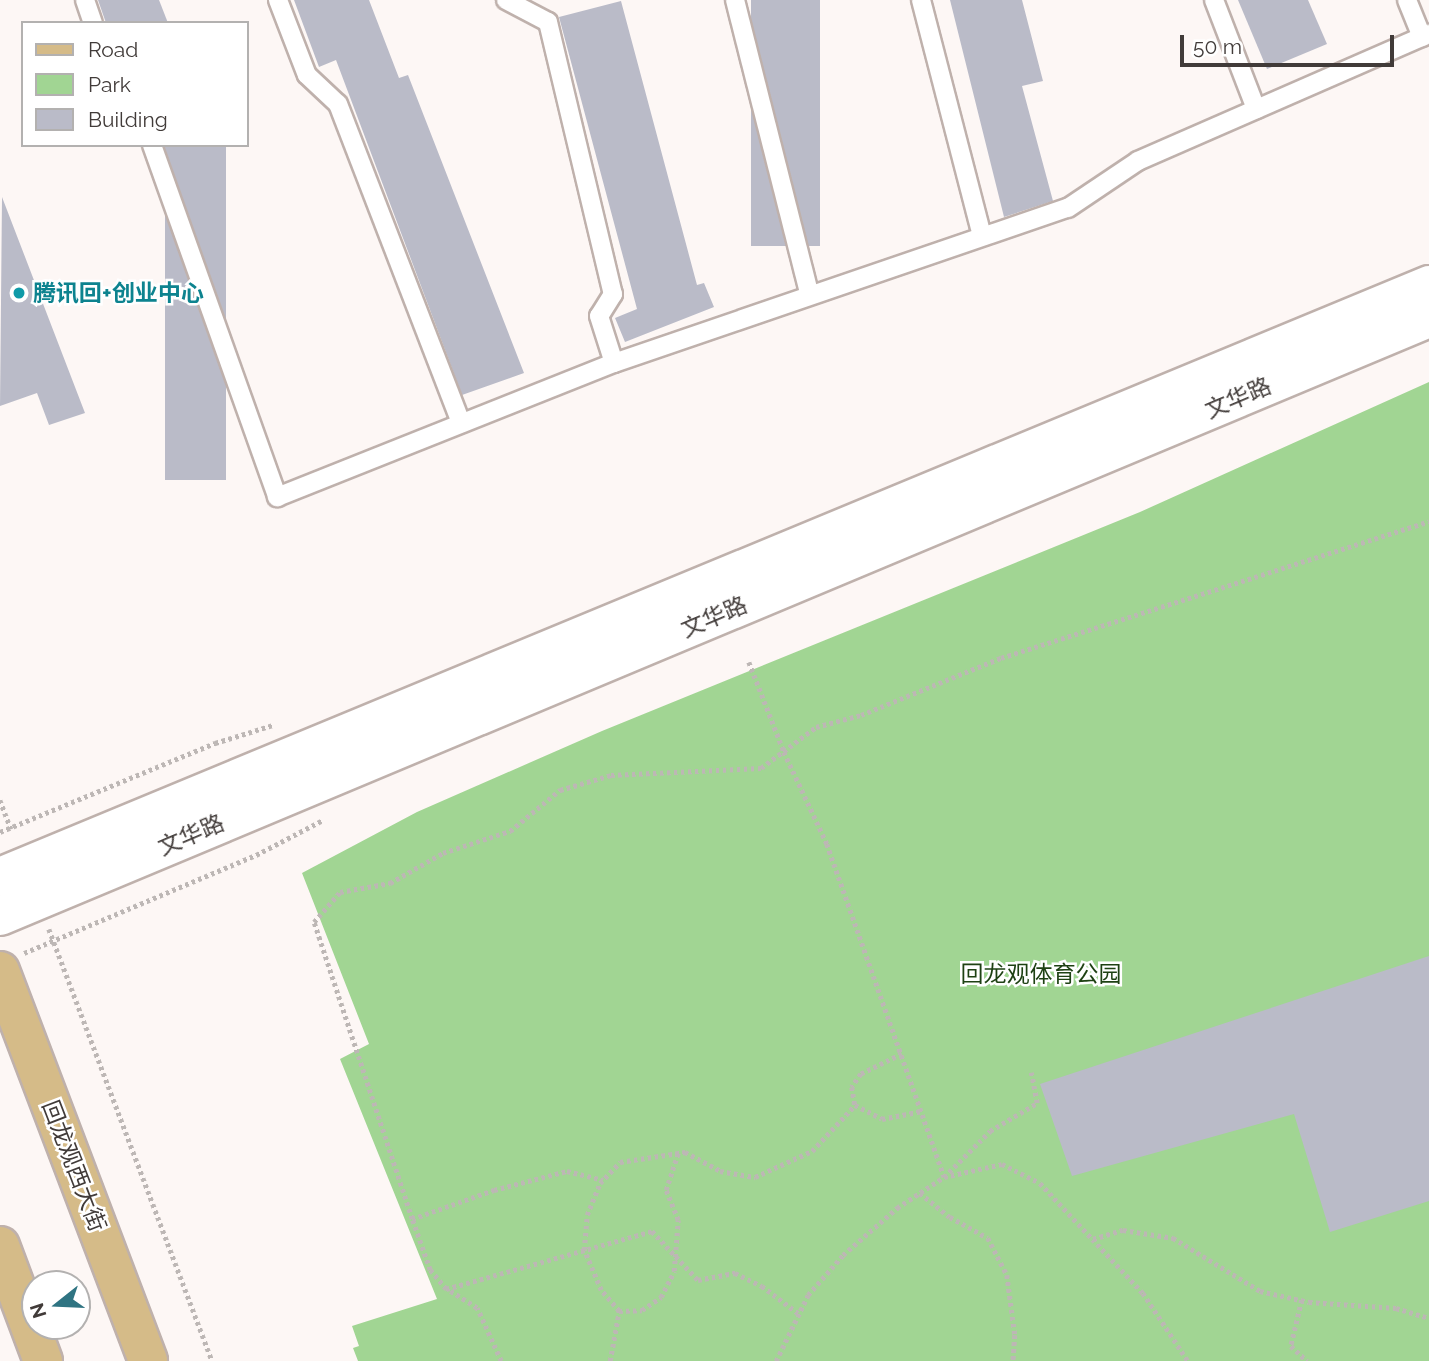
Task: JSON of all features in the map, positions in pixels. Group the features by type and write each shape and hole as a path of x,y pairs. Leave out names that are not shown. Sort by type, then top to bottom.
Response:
{"main road":[{"name":"回龙观西大街","path":"11,963 148,1361"},
{"path":"0,1246 43,1361"}],"street":[{"name":"文华路","path":"0,877 1429,285"},
{"name":"文华路","path":"0,916 1429,318"}],"lane":[{"path":"85,0 92,21"},
{"path":"278,0 307,75 338,104 461,423"},
{"path":"506,0 548,22 613,293 599,316 614,363"},
{"path":"736,0 809,293"},
{"path":"921,0 982,236"},
{"path":"1214,0 1256,109"},
{"path":"153,147 277,497 614,363 809,293 1068,208 1138,160 1426,36 1407,0"}],"path":[{"path":"501,1361 477,1308 446,1289 430,1270 412,1219 314,922 340,892 390,883 443,853 510,831 559,790 611,775 761,768 816,727 861,715 1001,658 1429,521"},
{"path":"749,662 783,752 827,844 944,1177"},
{"path":"0,832 57,809"},
{"path":"11,963 100,919"},
{"path":"68,979 212,1361"},
{"path":"855,1105 852,1087 861,1074 902,1054"},
{"path":"776,1361 807,1295 843,1255 944,1177 990,1131 1037,1103 1031,1073"},
{"path":"855,1105 882,1119 922,1111"},
{"path":"619,1311 601,1290 584,1250 587,1215 603,1180 620,1161 678,1152 720,1171 755,1177 812,1151 855,1105"},
{"path":"619,1311 642,1310 661,1297 674,1271 678,1220 666,1190 678,1152"},
{"path":"944,1177 1002,1164 1040,1183 1143,1293 1188,1361"},
{"path":"412,1219 494,1190 567,1171 603,1180"},
{"path":"920,1193 950,1217 988,1238 1007,1275 1015,1335 1013,1361"},
{"path":"1093,1239 1123,1230 1173,1238 1260,1290 1302,1300 1369,1304 1429,1318"},
{"path":"446,1289 653,1231 698,1280 735,1273 762,1286 798,1313"},
{"path":"1302,1300 1291,1346 1307,1361"},
{"path":"610,1361 619,1311"}],"green space":[{"name":"回龙观体育公园","path":"1429,382 1429,1361 358,1361 353,1348 359,1346 352,1326 437,1299 340,1059 369,1044 302,873 417,812 602,731 1140,512"}],"building":[{"path":"98,0 159,0 167,21 105,21"},
{"path":"294,0 369,0 399,78 408,75 524,373 462,395 336,60 319,67"},
{"path":"751,0 820,0 820,246 751,246"},
{"path":"950,0 1022,0 1043,81 1022,86 1053,201 1004,217"},
{"path":"1238,0 1308,0 1327,44 1267,69"},
{"path":"621,1 697,285 704,283 714,307 625,342 615,318 637,309 559,17"},
{"path":"165,147 226,147 226,480 165,480"},
{"name":"腾讯回+创业中心","path":"2,197 85,413 49,425 37,393 0,406"},
{"path":"1429,956 1429,1201 1330,1232 1294,1114 1072,1176 1040,1084"}],"place":[{"name":"腾讯回+创业中心","path":"19,293"}]}
